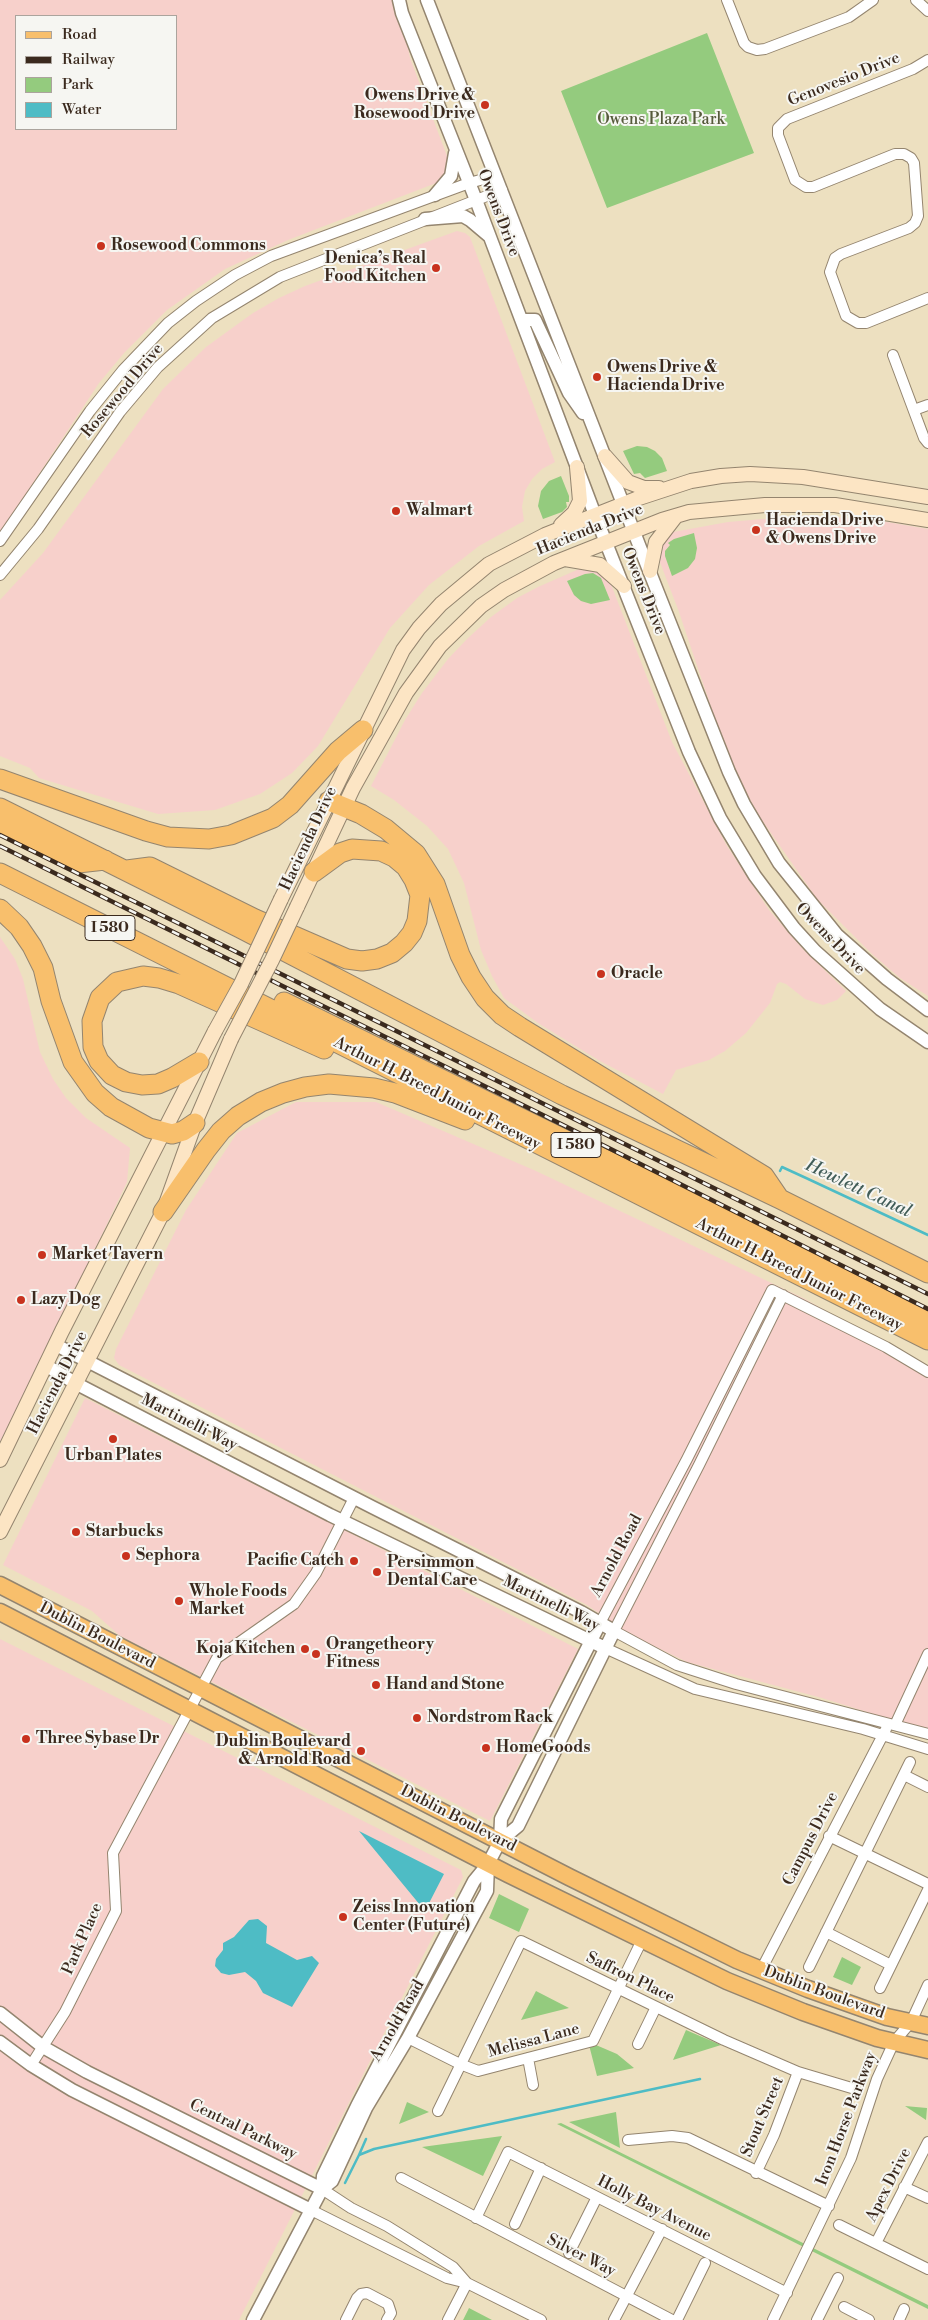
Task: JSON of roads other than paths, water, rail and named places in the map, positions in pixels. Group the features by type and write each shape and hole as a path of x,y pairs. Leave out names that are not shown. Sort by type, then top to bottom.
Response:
{"highway":[{"path":"0,779 153,833 168,837 209,839 246,830 274,818 290,806 338,751 363,730"},
{"path":"336,803 386,829 416,854 435,884 460,955 471,977 485,998 502,1014 520,1027 764,1176 780,1199"},
{"name":"I 580","path":"0,808 127,870 562,1095 780,1199 928,1273"},
{"path":"0,825 78,863 106,860"},
{"path":"127,870 150,867 247,915 347,959 362,961 377,959 392,953 412,933 417,921 420,894 406,867 394,857 381,850 352,849 340,853 314,872"},
{"name":"Arthur H. Breed Junior Freeway","path":"0,873 928,1340"},
{"path":"0,910 19,927 40,961 72,1062 95,1093 112,1107 149,1128 172,1134 183,1131 195,1123"},
{"path":"199,1062 158,1084 142,1085 126,1082 112,1075 100,1061 93,1048 92,1021 100,998 116,982 144,976 159,978 178,984 329,1052 352,1050"},
{"name":"I 580","path":"219,984 250,986 684,1198 928,1322"},
{"path":"163,1212 206,1150 227,1126 261,1102 283,1092 329,1084 374,1088 395,1093 481,1127 512,1132"}],"main road":[{"path":"605,456 628,482 634,486 668,488"},
{"path":"553,532 577,508 580,501 577,467"},
{"name":"Hacienda Drive","path":"0,1532 89,1362 163,1212 195,1123 231,1039 260,986 314,872 336,803 363,730 403,650 440,604 489,564 515,549 595,515 668,488 721,476 768,475 835,481 928,497"},
{"name":"Hacienda Drive","path":"0,1460 163,1132 250,967 281,899 336,803 406,693 440,646 474,612 527,575 606,542 676,516 713,509 799,504 835,505 926,519"},
{"path":"650,571 656,542 676,516"},
{"path":"564,559 600,565 624,586"},
{"name":"Dublin Boulevard","path":"0,1585 200,1689 712,1948 761,1970 859,2007 928,2026"},
{"name":"Dublin Boulevard","path":"0,1612 488,1864 727,1981 877,2038 928,2050"}],"street":[{"name":"Owens Drive","path":"399,0 402,13 490,236 595,515 704,785 720,818 755,876 794,928 842,977 880,1009 928,1042"},
{"name":"Owens Drive","path":"427,0 729,772 750,814 779,863 837,935 886,980 928,1010"},
{"path":"727,0 744,44 757,50 765,49 849,16 873,0"},
{"path":"916,0 928,11"},
{"name":"Genovesio Drive","path":"928,60 913,69 788,119 778,128 778,135 795,180 806,187 813,187 895,154 904,154 911,158 914,163 918,216 915,223 909,228 841,254 835,258 830,272 846,316 858,323 866,323 928,298"},
{"path":"435,195 451,176 454,169 455,148"},
{"name":"Rosewood Drive","path":"0,541 107,390 149,342 189,307 235,274 271,256 435,195 496,176"},
{"name":"Rosewood Drive","path":"0,575 38,528 116,417 158,367 212,318 280,278 502,190"},
{"path":"425,219 463,216 490,236"},
{"path":"522,320 534,320 570,393 595,432"},
{"path":"893,355 924,438 928,442"},
{"path":"914,410 928,405"},
{"name":"Arnold Road","path":"253,2320 322,2189 323,2176 357,2106 474,1881 488,1864 500,1841 518,1826 605,1648 699,1465 783,1295 772,1290 687,1459 590,1641 501,1819 500,1841"},
{"path":"783,1295 886,1347 928,1372"},
{"name":"Martinelli Way","path":"56,1345 581,1612 677,1665 736,1684 928,1734"},
{"name":"Martinelli Way","path":"46,1366 77,1384 342,1521 647,1669 695,1688 883,1734 928,1749"},
{"name":"Park Place","path":"31,2065 69,2004 116,1911 114,1853 217,1658 294,1604 316,1573 354,1498"},
{"name":"Campus Drive","path":"761,1970 829,1836 883,1734 892,1724 928,1654"},
{"path":"809,1967 910,1762"},
{"path":"904,1775 928,1787"},
{"path":"829,1836 928,1884"},
{"name":"Arnold Road","path":"322,2189 332,2181 366,2108 408,2038 487,1891 488,1864"},
{"path":"880,1988 928,1890"},
{"path":"826,1932 892,1965"},
{"name":"Melissa Lane","path":"408,2038 478,2071 593,2041 642,1940"},
{"name":"Saffron Place","path":"460,2064 521,1941 618,1990 798,2072 854,2089"},
{"name":"Iron Horse Parkway","path":"776,2319 851,2158 877,2079 894,2042 910,2022 928,1986"},
{"path":"638,2044 656,2007"},
{"name":"Central Parkway","path":"0,2013 43,2047 87,2072 322,2189 453,2266 467,2283"},
{"name":"Central Parkway","path":"0,2042 31,2065 72,2090 447,2278 467,2283 541,2320"},
{"path":"528,2058 533,2085"},
{"path":"438,2111 460,2064"},
{"name":"Stout Street","path":"756,2173 774,2135 798,2072"},
{"path":"628,2140 672,2136 688,2138 756,2173 829,2206"},
{"name":"Apex Drive","path":"876,2243 928,2142"},
{"name":"Holly Bay Avenue","path":"476,2218 508,2152 787,2293"},
{"path":"514,2224 541,2168"},
{"name":"Silver Way","path":"401,2178 672,2320"},
{"path":"904,2187 928,2198"},
{"path":"569,2253 597,2197"},
{"path":"839,2225 928,2269"},
{"path":"614,2320 662,2229"},
{"path":"677,2320 705,2263"},
{"path":"817,2320 838,2278"},
{"path":"448,2320 467,2283"},
{"path":"346,2320 357,2298 361,2294 367,2293 388,2304 391,2313 387,2320"},
{"path":"844,2307 869,2320"},
{"path":"899,2320 904,2309"}],"water":[{"path":"359,1831 444,1874 425,1911"},
{"path":"258,1919 267,1926 266,1943 297,1960 312,1956 319,1963 292,2007 263,1993 256,1981 245,1972 229,1975 221,1973 215,1966 216,1959 223,1950 223,1943 234,1937 249,1920"}],"waterway":[{"name":"Hewlett Canal","path":"780,1171 782,1167 928,1235"},
{"path":"345,2183 359,2155 374,2149 700,2079"},
{"path":"359,2155 366,2139"}],"railway":[{"path":"0,835 928,1294"},
{"path":"0,846 565,1126 928,1309"}],"place":[{"name":"Owens Drive & Rosewood Drive","path":"485,105"},
{"name":"Rosewood Commons","path":"101,246"},
{"name":"Denica’s Real Food Kitchen","path":"436,268"},
{"name":"Owens Drive & Hacienda Drive","path":"597,377"},
{"name":"Walmart","path":"396,511"},
{"name":"Hacienda Drive & Owens Drive","path":"756,530"},
{"name":"Oracle","path":"601,974"},
{"name":"Market Tavern","path":"42,1255"},
{"name":"Lazy Dog","path":"21,1300"},
{"name":"Urban Plates","path":"113,1439"},
{"name":"Starbucks","path":"76,1532"},
{"name":"Sephora","path":"126,1556"},
{"name":"Pacific Catch","path":"354,1561"},
{"name":"Persimmon Dental Care","path":"377,1572"},
{"name":"Whole Foods Market","path":"179,1601"},
{"name":"Koja Kitchen","path":"305,1649"},
{"name":"Orangetheory Fitness","path":"316,1654"},
{"name":"Hand and Stone","path":"376,1685"},
{"name":"Nordstrom Rack","path":"417,1718"},
{"name":"Three Sybase Dr","path":"26,1739"},
{"name":"HomeGoods","path":"486,1748"},
{"name":"Dublin Boulevard & Arnold Road","path":"361,1751"},
{"name":"Zeiss Innovation Center (Future)","path":"343,1917"}],"park label":[{"name":"Owens Plaza Park","path":"661,120"}]}
